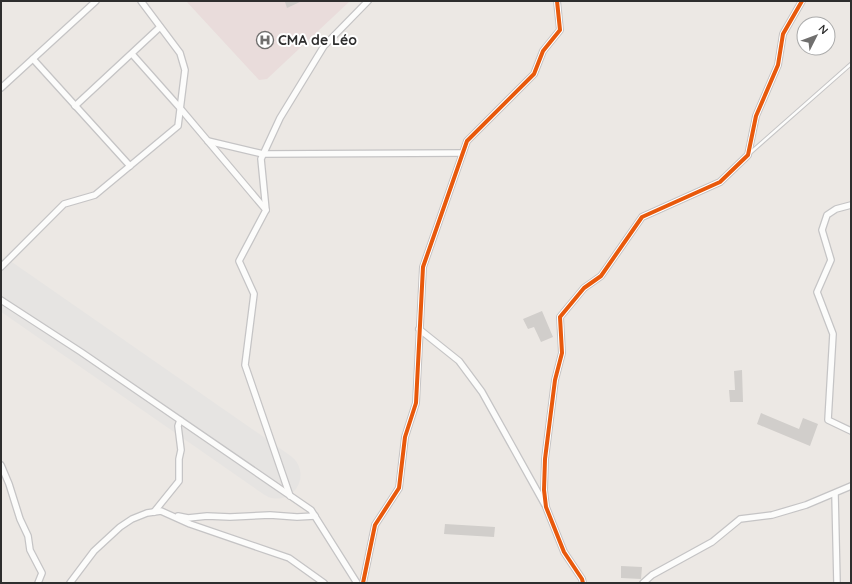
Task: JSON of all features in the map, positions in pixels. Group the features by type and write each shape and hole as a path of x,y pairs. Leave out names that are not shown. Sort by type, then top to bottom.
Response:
{"street":[{"path":"1,88 96,1"},
{"path":"1,267 64,204 95,195 178,126 185,70 180,53 141,1"},
{"path":"290,496 245,365 254,294 239,261 266,210 261,159 280,118 324,46 368,1"},
{"path":"363,583 375,525 399,488 405,437 416,403 423,267 467,142 534,74 543,51 560,30 557,1"},
{"path":"546,507 544,490 545,459 556,380 562,353 560,317 584,288 601,276 642,217 720,182 748,155 756,116 778,66 783,34 802,1"},
{"path":"76,106 160,27"},
{"path":"132,54 180,108 266,210"},
{"path":"33,59 130,166"},
{"path":"208,141 263,154 462,153"},
{"path":"851,205 836,210 828,215 822,230 831,260 817,292 833,334 828,420 851,431"},
{"path":"1,300 311,510 357,583"},
{"path":"420,329 459,361 482,392 546,507 564,552 582,579 583,583"},
{"path":"154,512 180,481 178,426 180,420"},
{"path":"1,465 9,484 20,519 28,536 30,550 42,573 38,583"},
{"path":"643,583 652,575 712,542 740,519 772,515 806,505 851,486"},
{"path":"835,494 837,583"},
{"path":"70,583 94,550 120,527 132,519 146,513 160,511 188,518 270,514 297,517 315,516"},
{"path":"172,515 190,524 289,558 324,583"}],"lane":[{"path":"748,155 851,64"}],"shaded area":[{"name":"CMA de Léo","path":"186,1 350,1 267,79 259,80"}],"building":[{"path":"302,1 287,8 285,2"},
{"path":"542,311 553,337 541,342 534,327 528,329 523,319"},
{"path":"742,370 743,402 730,402 729,390 735,390 734,371"},
{"path":"761,413 799,429 803,418 818,424 810,446 757,424"},
{"path":"445,524 495,527 494,537 444,534"},
{"path":"621,566 642,567 641,579 621,578"}],"runway":[{"path":"1,283 277,475"}],"cycle path":[{"path":"363,583 375,525 399,488 405,437 416,403 423,267 467,141 534,74 543,51 560,30 557,1"},
{"path":"583,583 582,579 564,552 546,507 544,490 545,459 555,380 562,353 560,317 584,288 601,276 642,217 720,182 748,155 756,116 778,65 783,34 802,1"}],"place":[{"name":"CMA de Léo","path":"265,40"}]}
